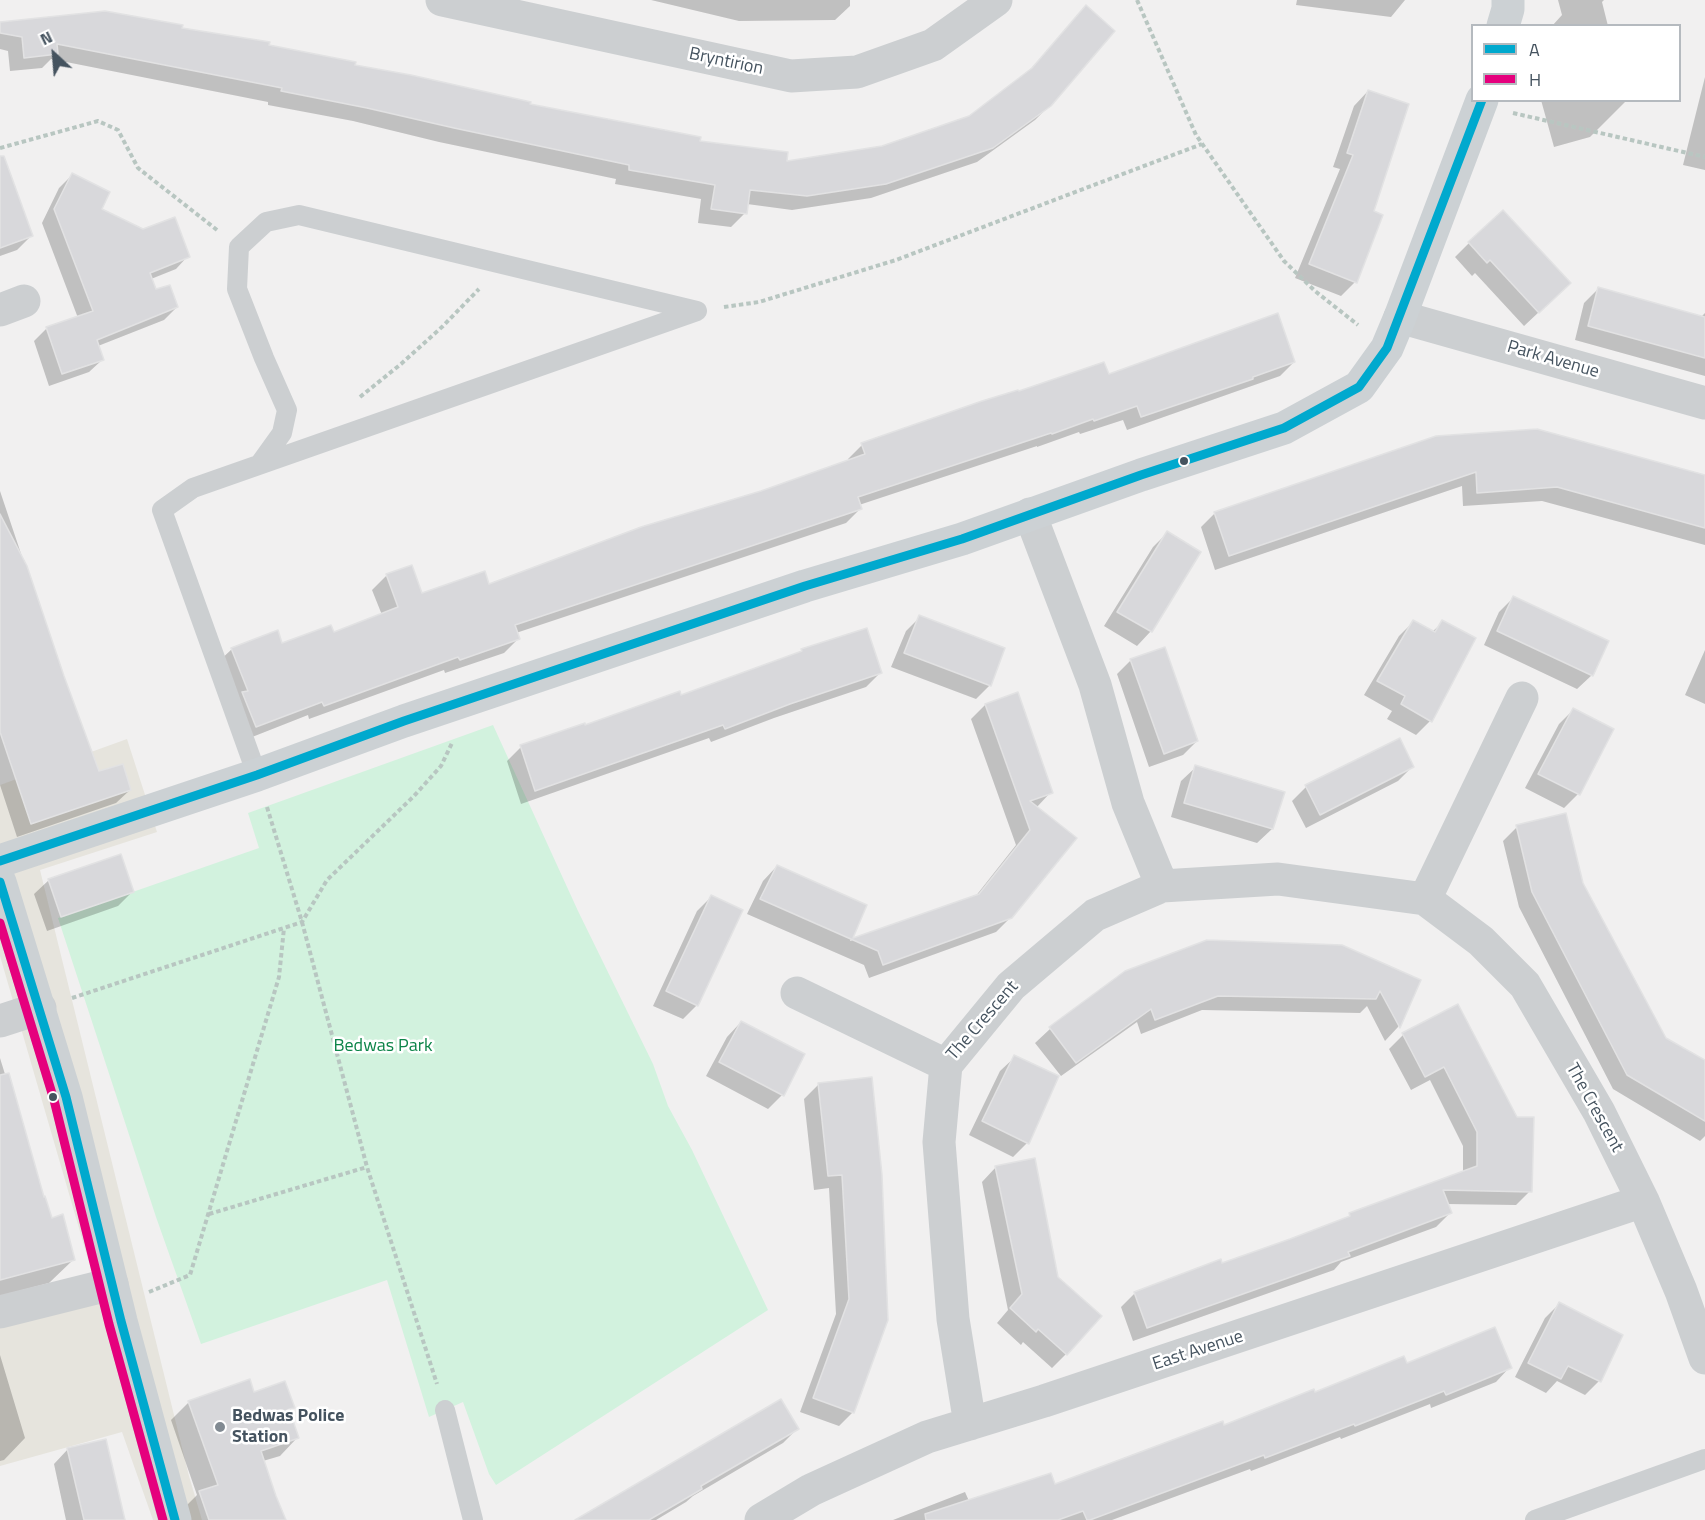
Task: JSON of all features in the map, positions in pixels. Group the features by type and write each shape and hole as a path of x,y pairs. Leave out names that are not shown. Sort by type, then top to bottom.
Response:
{"street":[{"name":"Bryntirion","path":"463,2 790,76 857,72 933,45 996,0"},
{"path":"1503,24 1508,0"},
{"path":"0,861 805,586 962,539 1284,428 1359,387 1387,348 1481,103"},
{"name":"Park Avenue","path":"1400,318 1705,402"},
{"path":"1030,514 1095,685 1128,803 1162,886"},
{"path":"1425,899 1522,698"},
{"name":"The Crescent","path":"970,1424 953,1319 939,1142 946,1065 1011,986 1095,915 1162,886 1278,879 1425,899 1481,940 1525,985 1599,1112 1643,1201 1681,1291 1705,1358"},
{"path":"0,882 66,1097 114,1294 175,1520"},
{"path":"796,993 946,1065"},
{"path":"0,1021 39,1008"},
{"name":"East Avenue","path":"761,1520 810,1490 927,1437 1183,1356 1643,1201"},
{"path":"0,1312 114,1294"}],"lane":[{"path":"259,465 282,433 287,410 237,289 239,247 266,222 299,215 697,310"},
{"path":"257,775 162,510 193,488 697,310"},
{"path":"445,1410 473,1520"},
{"path":"1535,1520 1705,1459"}],"path":[{"path":"1137,0 1196,135 1284,261 1315,291 1387,348"},
{"path":"1481,103 1705,157"},
{"path":"0,148 98,121 118,130 138,168 239,247"},
{"path":"697,310 759,302 896,260 1202,144"},
{"path":"355,400 401,364 443,326 502,264"},
{"path":"39,1008 302,922 327,880 414,796 441,766 474,698"},
{"path":"257,775 302,922 367,1167 445,1410"},
{"path":"114,1294 190,1275 279,976 284,928"},
{"path":"209,1214 367,1167"}],"shaded area":[{"path":"127,739 157,832 40,870 189,1476 202,1520 153,1520 122,1432 0,1466 0,1298 92,1273 0,956 0,785"}],"green space":[{"name":"Bedwas Park","path":"493,725 578,911 653,1064 668,1106 692,1150 768,1310 496,1485 489,1474 463,1402 429,1417 387,1280 201,1344 156,1217 58,918 259,848 248,813"}],"building":[{"path":"1086,5 1115,31 1051,106 993,148 886,184 807,196 750,190 747,214 711,209 715,185 629,170 629,165 281,91 282,88 57,44 58,54 24,58 22,37 0,33 0,22 105,11 183,25 182,28 270,42 269,45 356,62 355,65 411,75 531,102 530,104 701,137 700,141 788,152 787,161 882,146 969,116 1032,68"},
{"path":"1368,90 1409,104 1374,211 1383,215 1357,283 1309,264 1353,155 1347,153"},
{"path":"0,156 4,156 33,236 0,248"},
{"path":"72,173 110,192 102,209 143,229 175,217 190,257 150,273 156,289 170,285 178,307 97,340 104,360 62,374 46,327 93,311 54,209"},
{"path":"1503,210 1571,283 1539,313 1490,260 1487,263 1468,242"},
{"path":"1598,287 1705,317 1705,358 1588,326"},
{"path":"1278,313 1295,362 1253,377 1253,379 1141,417 1137,406 1094,421 1093,419 858,497 862,509 515,625 520,639 460,660 458,657 324,706 322,702 256,727 242,692 248,691 231,648 278,630 282,643 331,625 334,632 398,607 386,574 412,565 422,593 485,571 489,584 641,527 761,491 865,454 861,443 982,401 1104,362 1109,374"},
{"path":"1537,429 1705,475 1705,528 1557,487 1477,493 1476,472 1229,556 1214,512 1436,436"},
{"path":"0,514 27,566 99,771 123,764 131,790 31,824 0,732"},
{"path":"1167,531 1201,552 1152,632 1117,612"},
{"path":"1513,596 1609,641 1593,676 1497,631"},
{"path":"919,615 1005,648 991,686 904,653"},
{"path":"1413,620 1435,632 1442,620 1476,638 1432,722 1401,704 1405,696 1377,681"},
{"path":"867,628 882,673 725,729 723,725 535,791 520,745 585,723 585,725 680,691 681,695 802,651 801,649"},
{"path":"1165,647 1198,741 1164,754 1130,659"},
{"path":"1018,692 1053,793 1030,801 1077,838 1012,918 883,965 878,951 760,899 777,865 867,905 853,938 979,894 1030,830 985,704"},
{"path":"1573,708 1614,729 1580,795 1538,774"},
{"path":"1400,738 1414,767 1320,815 1305,785"},
{"path":"1195,765 1285,792 1273,829 1184,803"},
{"path":"1566,813 1583,883 1666,1038 1705,1060 1705,1121 1627,1075 1532,892 1516,825"},
{"path":"121,854 134,892 61,917 48,879"},
{"path":"711,895 743,910 698,1006 666,991"},
{"path":"1207,940 1342,945 1421,980 1400,1028 1380,991 1376,999 1218,996 1155,1020 1151,1009 1076,1063 1049,1027 1125,971"},
{"path":"1458,1004 1517,1117 1534,1117 1532,1192 1443,1190 1452,1213 1348,1252 1350,1256 1147,1328 1134,1292 1221,1259 1222,1263 1290,1239 1350,1216 1349,1213 1477,1166 1477,1132 1444,1067 1425,1077 1402,1033"},
{"path":"741,1021 805,1054 784,1096 719,1062"},
{"path":"1014,1055 1059,1076 1029,1144 982,1121"},
{"path":"9,1073 44,1197 52,1218 63,1214 75,1260 0,1280 0,1075"},
{"path":"872,1077 882,1175 888,1320 854,1413 813,1398 849,1299 842,1175 828,1176 818,1083"},
{"path":"1035,1158 1058,1277 1102,1316 1067,1355 1038,1329 1036,1332 1010,1308 1022,1294 995,1166"},
{"path":"1559,1302 1623,1335 1601,1382 1568,1366 1561,1379 1528,1363"},
{"path":"1495,1327 1512,1368 1446,1395 1444,1391 1355,1426 1354,1424 1265,1458 1264,1455 1090,1520 1087,1520 1083,1511 1058,1520 926,1520 925,1514 1051,1473 1055,1484 1223,1421 1224,1425 1314,1389 1315,1392 1404,1356 1407,1363"},
{"path":"250,1379 254,1392 285,1381 295,1408 289,1409 299,1438 261,1451 286,1520 209,1520 199,1491 218,1485 188,1401"},
{"path":"781,1399 799,1429 701,1486 702,1489 649,1520 575,1520"},
{"path":"106,1439 125,1520 84,1520 67,1448"}],"transit line":[{"name":"A","path":"0,861 257,775 404,721 805,586 962,539 1141,475 1284,428 1359,387 1387,348 1481,102"},
{"name":"A","path":"0,882 66,1097 121,1321 175,1520"},
{"name":"H","path":"0,923 54,1100 109,1324 163,1520"}],"place":[{"name":"Bedwas Police Station","path":"220,1427"}]}
